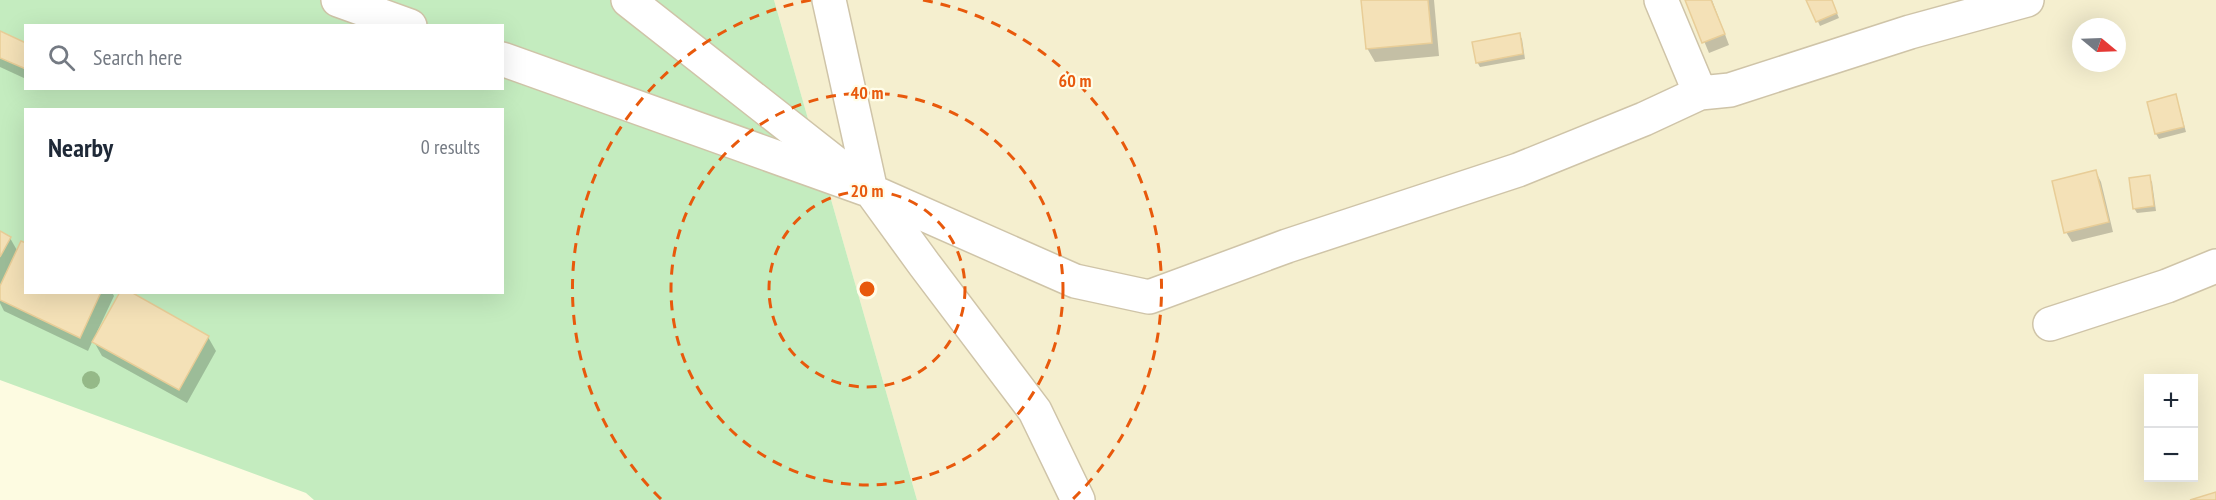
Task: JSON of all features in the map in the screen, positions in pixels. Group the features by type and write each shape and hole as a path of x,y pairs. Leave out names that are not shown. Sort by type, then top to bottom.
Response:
{"street":[{"path":"338,0 404,24"},
{"path":"628,0 872,191 1035,411 1078,500"},
{"path":"829,0 872,191"},
{"path":"1661,0 1700,93"},
{"path":"504,60 872,191 1075,281 1149,297 1287,246 1518,170 1644,119 1700,93 1730,90 1910,32 2027,0"},
{"path":"2050,324 2167,286 2216,266"}],"shaded area":[{"path":"774,0 2216,0 2216,500 917,500"}],"green space":[{"path":"0,0 774,0 917,500 314,500 306,493 0,380"}],"building":[{"path":"1361,0 1428,0 1432,43 1366,49"},
{"path":"1685,0 1711,0 1725,34 1702,43"},
{"path":"1806,0 1832,0 1837,13 1816,22"},
{"path":"0,31 24,42 24,68 0,58"},
{"path":"1520,33 1523,54 1476,63 1472,42"},
{"path":"2176,94 2184,127 2155,134 2147,102"},
{"path":"2096,170 2109,222 2064,233 2052,181"},
{"path":"2150,175 2154,206 2133,209 2129,178"},
{"path":"0,231 11,237 0,257"},
{"path":"21,241 24,242 24,294 100,294 80,338 0,300 0,286"},
{"path":"119,294 135,294 209,336 179,390 92,342"},
{"path":"2216,492 2216,500 2190,500"}]}
